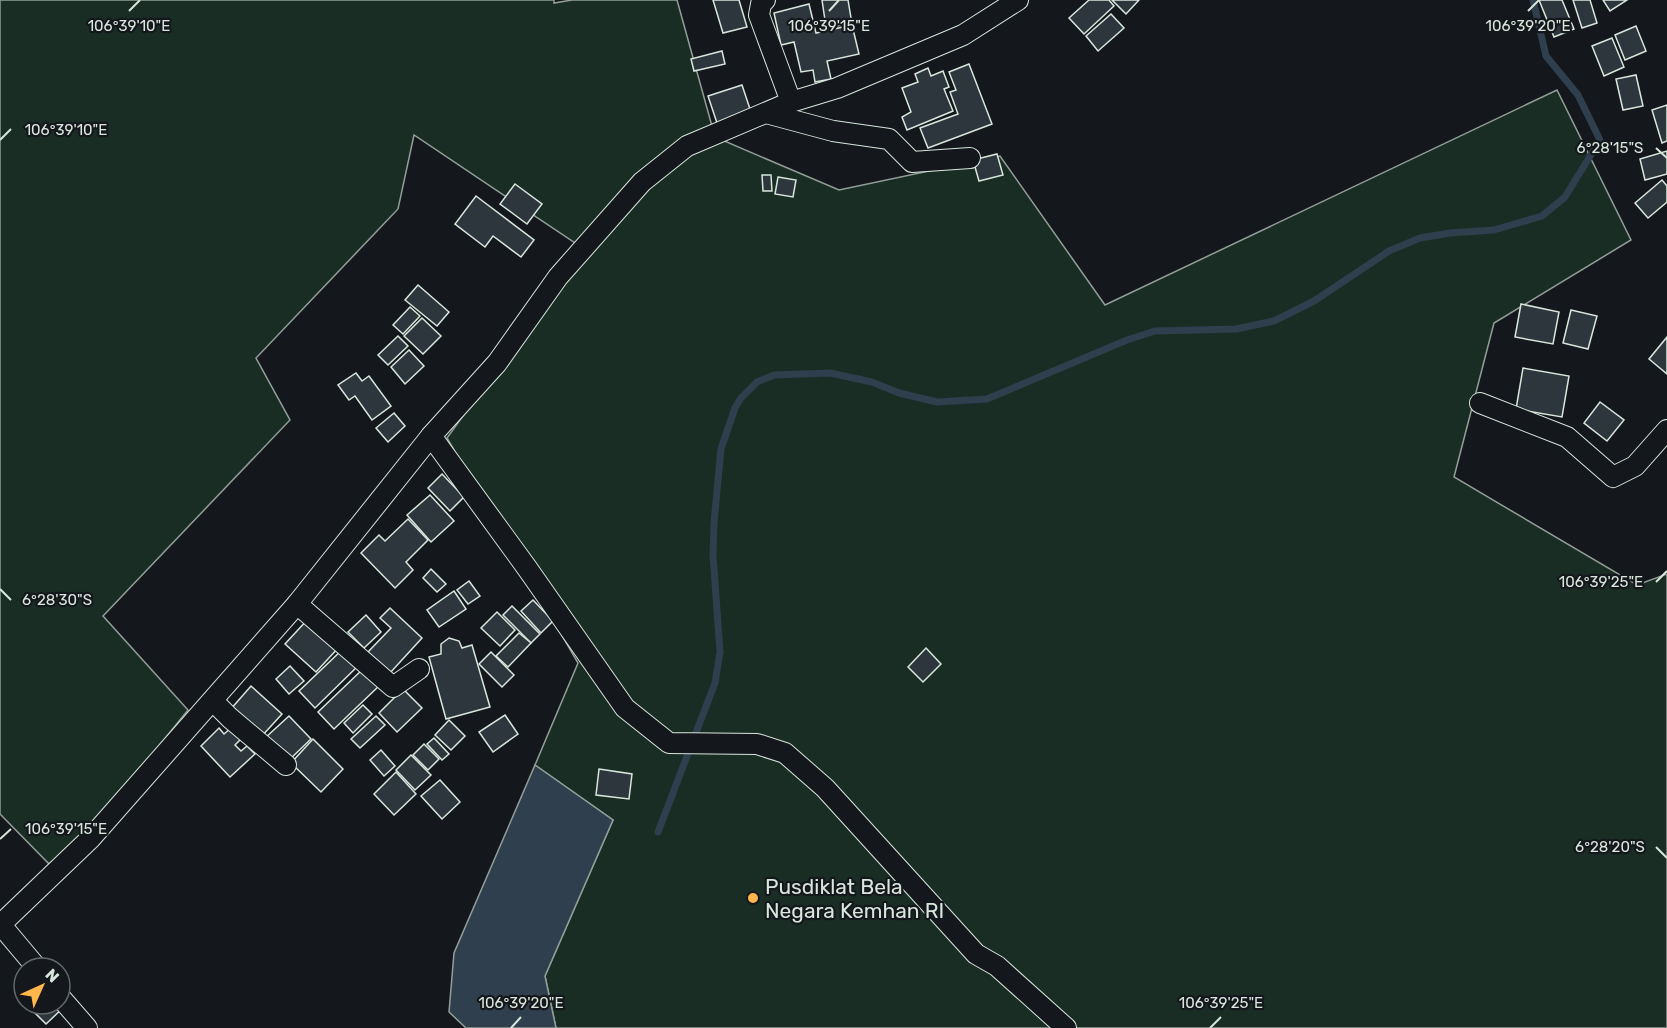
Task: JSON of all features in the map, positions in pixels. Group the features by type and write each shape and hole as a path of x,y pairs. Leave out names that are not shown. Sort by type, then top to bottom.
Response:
{"street":[{"path":"765,0 760,4 759,15 791,102"},
{"path":"26,956 0,925 91,838 297,604 431,436 497,363 558,277 642,182 687,146 791,102 837,88 963,35 1018,0"},
{"path":"766,113 833,131 889,139 912,162 970,158"},
{"path":"1480,403 1567,437 1613,477 1635,466 1667,430"},
{"path":"431,436 625,708 669,743 757,744 785,753 825,788 976,954 997,966 1066,1028"},
{"path":"297,604 393,687 419,669"},
{"path":"213,701 286,765"},
{"path":"72,1011 87,1028"}],"green space":[{"path":"0,0 554,0 554,3 572,0 677,0 715,137 839,190 1000,156 1105,305 1557,90 1631,240 1494,323 1454,477 1637,585 1667,574 1667,1028 556,1028 545,976 613,820 535,765 578,663 447,438 584,249 414,135 398,209 256,358 290,420 103,616 188,710 57,872 0,814"}],"water":[{"path":"535,765 613,820 545,976 556,1028 466,1028 449,1012 454,953"}],"building":[{"path":"713,0 739,0 747,27 723,33"},
{"path":"822,0 848,0 852,24 826,27"},
{"path":"1089,0 1109,0 1114,6 1084,34 1069,18"},
{"path":"1112,0 1139,0 1126,14"},
{"path":"1539,0 1562,0 1574,29 1554,37"},
{"path":"1573,0 1590,0 1597,23 1582,28"},
{"path":"1603,0 1627,0 1610,11"},
{"path":"809,4 816,33 852,25 859,54 827,61 831,79 815,82 813,70 801,72 794,42 781,45 774,13"},
{"path":"1111,14 1124,28 1098,51 1086,36"},
{"path":"1636,26 1646,51 1625,60 1615,35"},
{"path":"1612,38 1624,67 1604,76 1592,46"},
{"path":"722,51 725,64 694,71 691,59"},
{"path":"969,64 992,124 928,148 920,128 958,114 950,92 956,90 949,72"},
{"path":"928,68 931,76 943,71 949,87 944,89 953,111 907,130 902,117 911,112 902,88 918,82 915,74"},
{"path":"1636,75 1643,106 1623,110 1616,79"},
{"path":"742,85 752,115 718,126 708,96"},
{"path":"1667,105 1667,141 1662,143 1652,110"},
{"path":"1667,151 1667,174 1645,180 1640,159"},
{"path":"997,154 1003,175 979,181 973,160"},
{"path":"762,175 771,175 772,191 763,191"},
{"path":"778,177 796,180 793,197 775,194"},
{"path":"1662,180 1667,186 1667,202 1648,218 1635,203"},
{"path":"515,184 542,204 527,224 500,204"},
{"path":"476,196 534,240 521,257 493,236 485,247 455,224"},
{"path":"418,285 449,312 437,326 405,300"},
{"path":"1521,304 1559,312 1553,344 1515,337"},
{"path":"410,307 420,316 403,334 393,325"},
{"path":"1571,310 1597,316 1588,349 1563,343"},
{"path":"422,318 441,336 423,354 404,336"},
{"path":"398,336 408,346 388,365 378,355"},
{"path":"1667,337 1667,374 1649,359"},
{"path":"409,350 424,366 405,384 391,367"},
{"path":"1523,368 1569,376 1562,417 1516,409"},
{"path":"356,373 362,381 369,376 391,406 372,420 355,396 349,400 338,385"},
{"path":"1600,402 1624,420 1607,441 1584,423"},
{"path":"394,413 405,426 388,442 376,428"},
{"path":"442,474 464,497 450,511 428,488"},
{"path":"430,495 454,521 431,542 407,515"},
{"path":"408,519 428,540 406,562 413,570 395,588 361,553 379,535 385,541"},
{"path":"431,569 446,584 437,592 423,578"},
{"path":"469,581 480,596 468,604 457,590"},
{"path":"454,591 466,609 439,627 427,610"},
{"path":"533,600 553,621 541,633 521,611"},
{"path":"512,606 540,634 531,643 503,615"},
{"path":"390,608 422,638 390,673 368,652 391,628 380,618"},
{"path":"497,612 515,630 500,646 481,628"},
{"path":"366,615 381,632 364,648 348,632"},
{"path":"308,619 339,647 316,672 285,644"},
{"path":"519,633 531,643 508,667 496,656"},
{"path":"449,638 459,641 462,648 472,645 490,707 446,719 429,657 441,654 441,644"},
{"path":"345,647 361,663 315,708 299,691"},
{"path":"926,648 941,664 923,682 908,667"},
{"path":"491,652 514,675 502,687 479,664"},
{"path":"290,666 304,681 289,694 276,679"},
{"path":"364,668 380,685 334,729 318,712"},
{"path":"251,686 282,714 261,737 230,710"},
{"path":"403,689 422,708 397,732 379,713"},
{"path":"363,705 372,714 353,733 344,723"},
{"path":"505,715 518,734 493,752 479,732"},
{"path":"289,716 311,739 287,762 265,738"},
{"path":"376,716 385,725 360,748 351,739"},
{"path":"449,720 465,736 451,750 435,735"},
{"path":"219,728 224,734 231,728 241,739 235,745 241,751 247,746 255,754 230,777 201,746"},
{"path":"434,738 449,754 442,760 427,744"},
{"path":"313,739 343,769 321,792 291,763"},
{"path":"424,744 439,759 428,770 413,755"},
{"path":"381,750 395,766 384,776 370,760"},
{"path":"411,755 431,775 415,790 396,770"},
{"path":"599,769 632,774 629,799 596,795"},
{"path":"396,772 416,794 394,815 374,794"},
{"path":"440,780 460,802 442,819 421,796"},
{"path":"38,1016 54,1016 46,1024"}],"waterway":[{"path":"658,832 715,683 720,652 713,555 721,449 735,408 741,398 757,382 774,375 830,373 872,382 899,393 937,402 987,399 1127,340 1155,331 1236,329 1274,321 1314,301 1389,251 1420,238 1494,230 1542,216 1565,197 1600,140 1578,95 1546,56 1533,0"}],"place":[{"name":"Pusdiklat Bela Negara Kemhan RI","path":"753,898"}]}
